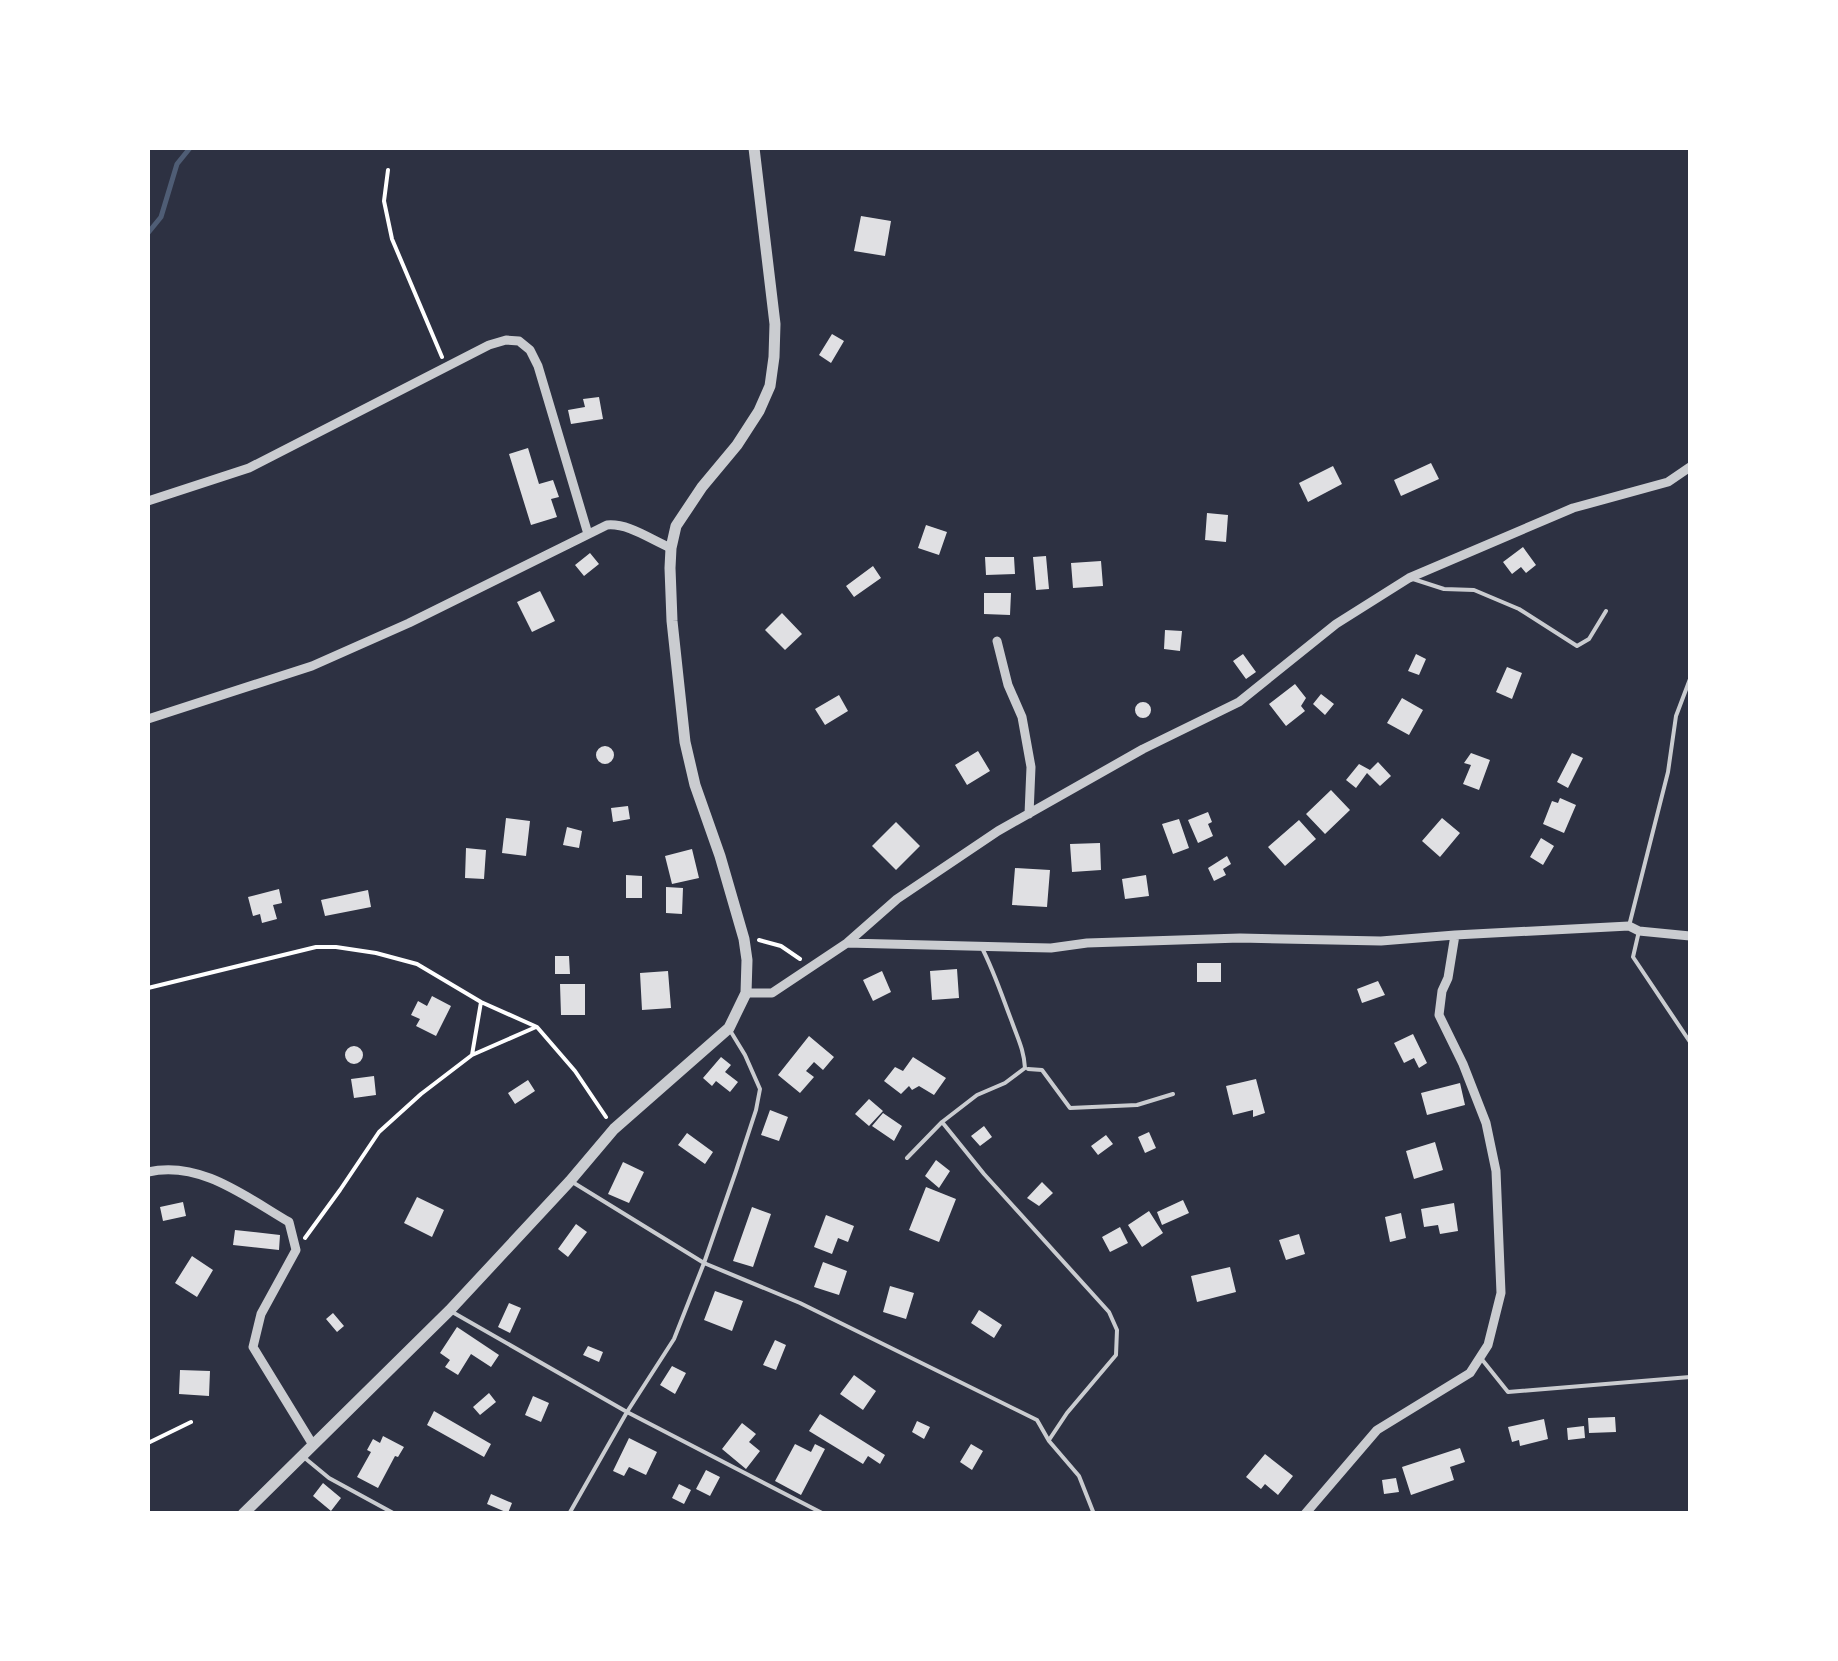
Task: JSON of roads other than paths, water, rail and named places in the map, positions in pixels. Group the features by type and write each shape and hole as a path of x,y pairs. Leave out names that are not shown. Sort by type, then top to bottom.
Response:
{"street":[{"path":"243,1514 450,1310 614,1129 729,1028 746,993 744,939 694,785 685,742 672,621 671,548 676,526 685,511 737,445 770,386 775,324 754,148"},
{"path":"148,501 248,468 446,366 506,340 518,341 530,350 538,366 588,534"},
{"path":"746,993 772,992 812,968 898,899 998,831 1143,749 1240,702 1336,624 1409,578 1573,508 1668,482 1690,467"},
{"path":"148,720 312,666 608,525 622,524 671,548"},
{"path":"997,641 1008,685 1022,717 1031,767 1028,814"},
{"path":"847,943 1051,948 1087,943 1240,938 1382,941 1634,928 1690,936"},
{"path":"1304,1514 1377,1430 1470,1374 1488,1345 1501,1293 1496,1172 1486,1123 1439,1015 1455,935"},
{"path":"148,1172 167,1168 214,1178 288,1222 296,1250 262,1314 252,1348 313,1445"}],"lane":[{"path":"1409,578 1444,589 1474,590 1519,609 1577,646 1589,639 1606,611"},
{"path":"1690,679 1676,716 1668,772 1634,928 1633,957 1690,1042"},
{"path":"981,946 996,974 1024,1049 1026,1068"},
{"path":"569,1514 674,1338 756,1110 760,1090 729,1028"},
{"path":"907,1158 942,1122 1026,1068 1042,1070 1070,1108 1138,1105 1173,1094"},
{"path":"942,1122 1109,1312 1117,1330 1116,1355 1049,1440"},
{"path":"570,1181 704,1263 800,1303 1037,1420 1079,1476 1094,1514"},
{"path":"450,1310 627,1412 824,1514"},
{"path":"1480,1357 1508,1392 1690,1378"},
{"path":"302,1456 329,1478 395,1514"}],"waterway":[{"path":"148,233 161,217 177,164 190,148"}]}
